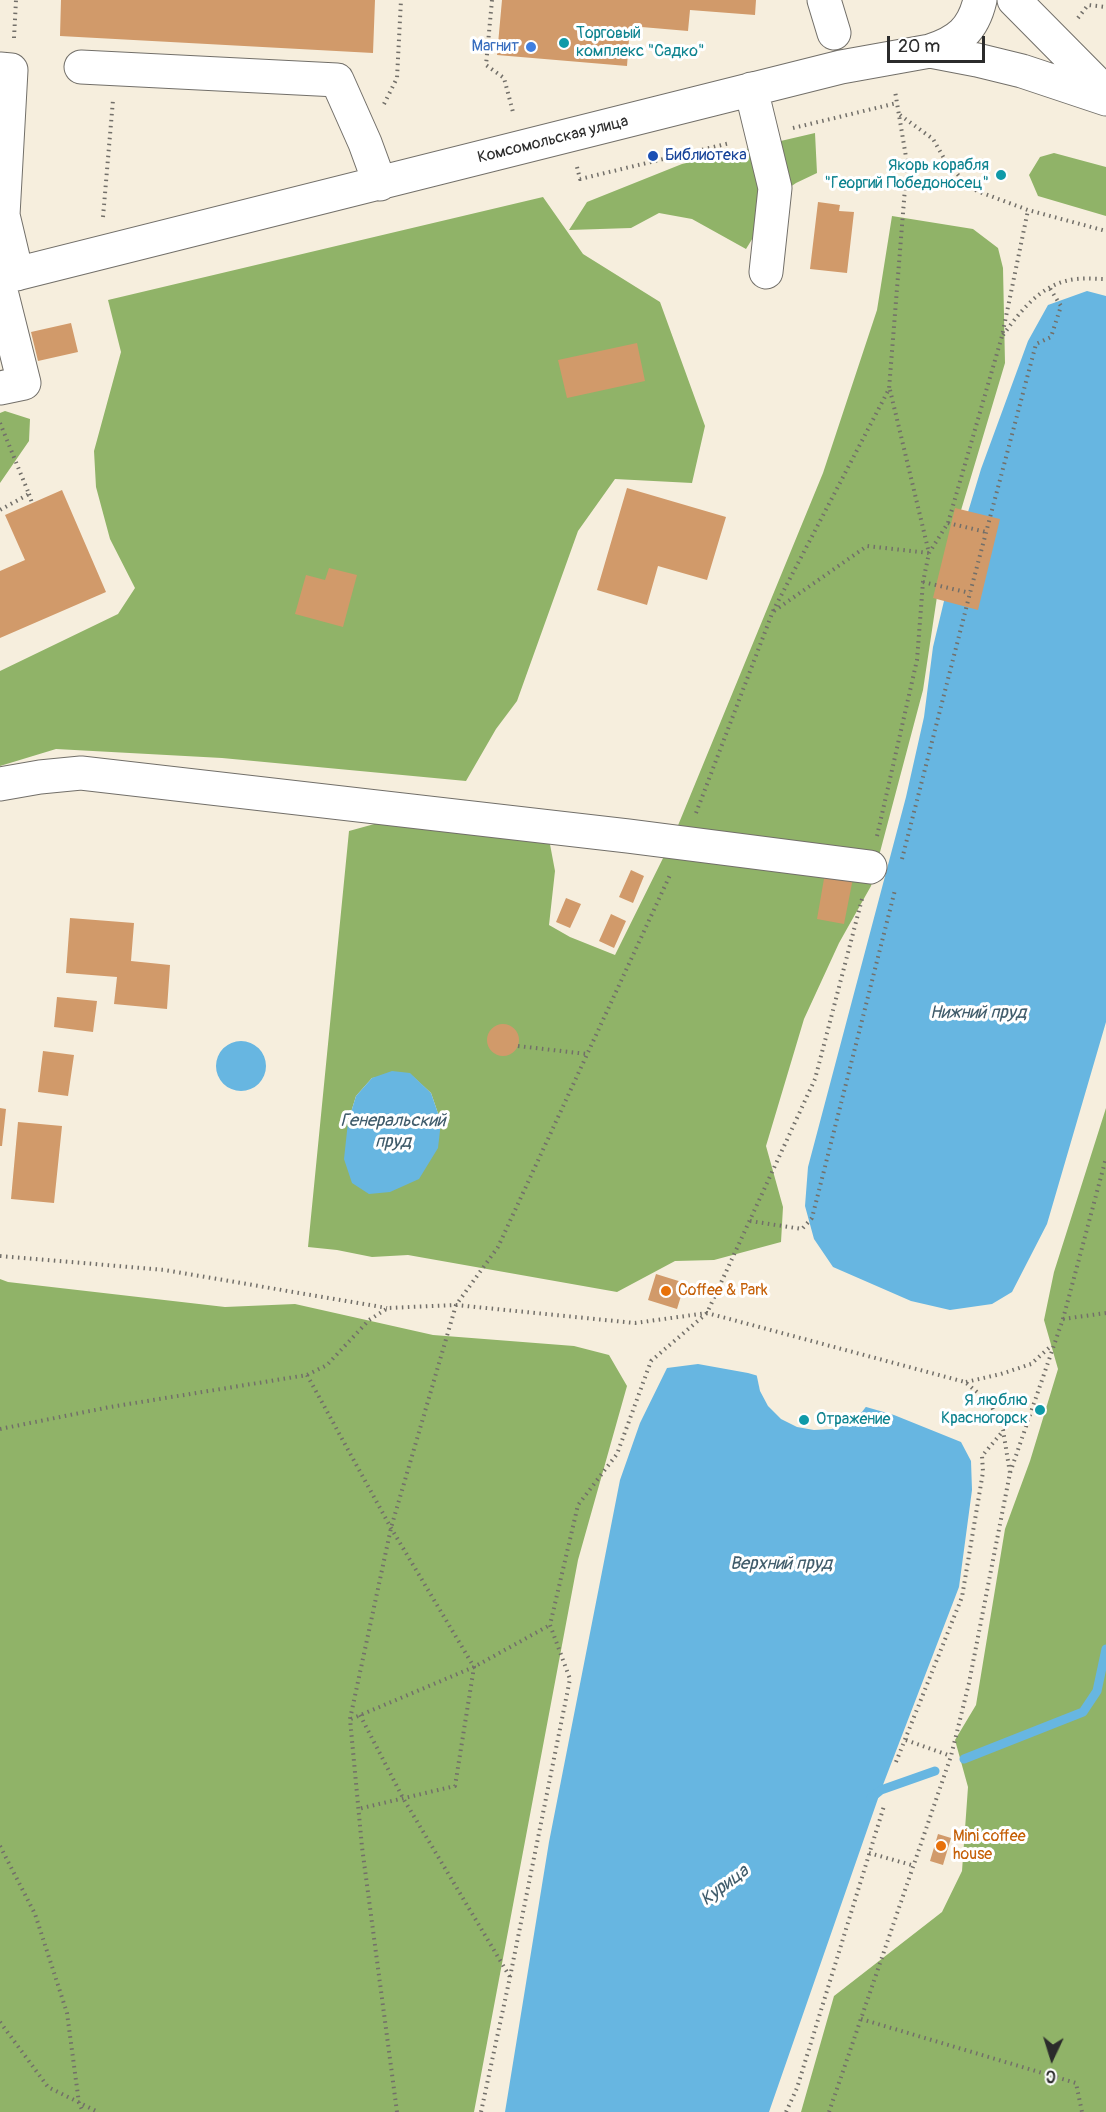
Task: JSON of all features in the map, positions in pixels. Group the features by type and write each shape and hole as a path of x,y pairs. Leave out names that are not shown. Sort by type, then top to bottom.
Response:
{"street":[{"path":"824,0 834,33"},
{"path":"930,51 949,45 961,37 972,23 980,0"},
{"path":"1014,0 1106,93"},
{"name":"Комсомольская улица","path":"6,280 751,89 841,67 930,51 1022,71 1106,99"},
{"path":"81,68 337,81 380,184"},
{"path":"0,69 11,70 3,228 6,280 24,383 0,388"},
{"path":"751,89 775,188 766,272"},
{"path":"0,784 81,773 375,805 685,843 884,875"}],"path":[{"path":"364,143 397,78 401,0"},
{"path":"492,0 486,65 504,78 513,112"},
{"path":"1072,26 1088,2 1106,7"},
{"path":"103,217 115,69"},
{"path":"894,87 907,163 889,389 929,553"},
{"path":"899,114 933,140 945,160 977,191 1028,210 1106,231"},
{"path":"750,1221 802,1229 812,1218 884,875 917,660 923,582 929,553 948,523 1002,336 1028,210"},
{"path":"1002,336 1025,306 1049,287 1076,279 1106,279"},
{"path":"903,859 1036,344 1051,337 1061,306 1049,287"},
{"path":"397,2112 358,1809 350,1719 391,1528 456,1305 498,1247 685,843 773,611 889,389"},
{"path":"0,423 32,503"},
{"path":"0,510 29,494"},
{"path":"948,523 986,531"},
{"path":"773,611 867,546 929,553"},
{"path":"923,582 970,593"},
{"path":"481,2112 570,1679 550,1625 578,1505 617,1454 651,1361 707,1313 815,1079 884,875"},
{"path":"518,1046 587,1054"},
{"path":"829,2112 951,1756 969,1683 1010,1473 1063,1319 1106,1158"},
{"path":"0,1256 165,1270 388,1308 456,1305 635,1323 707,1313 965,1382 990,1403 1003,1430 1010,1473"},
{"path":"0,1429 110,1407 308,1375 327,1365 369,1320 388,1308"},
{"path":"1063,1319 1106,1313"},
{"path":"965,1382 1002,1374 1031,1364 1053,1344"},
{"path":"308,1375 391,1528 474,1667 454,1786 358,1809"},
{"path":"896,1762 962,1597 983,1472 982,1456 1003,1430"},
{"path":"350,1719 474,1667 550,1625"},
{"path":"360,1715 403,1798 510,1977"},
{"path":"906,1740 951,1756"},
{"path":"786,2112 797,2088 884,1806"},
{"path":"0,1846 35,1914 67,2013 79,2103 83,2112"},
{"path":"869,1853 915,1866"},
{"path":"861,2019 1076,2083 1082,2112"},
{"path":"0,2022 48,2087 98,2112"}],"green space":[{"path":"815,133 817,173 780,194 746,249 692,219 659,213 631,228 569,230 587,202 682,164"},
{"path":"1054,153 1106,167 1106,216 1038,196 1029,175 1040,157"},
{"path":"543,197 583,254 660,302 705,426 692,483 615,479 578,531 517,701 496,729 466,781 222,758 56,749 0,766 0,671 118,614 135,588 110,539 96,487 94,451 121,352 108,300"},
{"path":"892,216 973,229 998,248 1003,268 1005,363 941,570 923,690 871,886 839,943 804,1019 766,1146 783,1207 781,1242 714,1260 675,1261 617,1292 408,1255 372,1257 308,1247 349,831 389,820 549,839 555,871 549,925 570,937 615,955 672,840 823,473 877,310","holes":["409,1073 431,1093 441,1122 348,1122 356,1096 372,1078"]},
{"path":"5,411 30,419 29,441 0,483 0,413"},
{"path":"1106,1108 1106,2112 801,2112 834,1996 942,1912 962,1871 968,1787 955,1740 976,1705 1005,1529 1030,1461 1058,1369 1044,1320 1054,1272"},
{"path":"0,1279 8,1282 225,1307 295,1304 433,1335 574,1346 609,1355 627,1386 578,1560 474,2112 0,2112"}],"water":[{"name":"Нижний пруд","path":"1087,291 1106,296 1106,1022 1047,1224 1012,1292 992,1304 950,1310 911,1301 833,1267 814,1239 805,1206 808,1167 906,797 924,717 933,647 955,555 981,469 1028,341 1048,305"},
{"path":"246,1041 259,1048 265,1056 265,1076 259,1084 251,1090 236,1091 223,1084 217,1076 216,1061 223,1048 231,1042"},
{"name":"Генеральский пруд","path":"392,1071 410,1073 431,1093 441,1122 438,1148 419,1179 390,1192 369,1194 352,1183 344,1159 348,1122 356,1096 372,1078"},
{"name":"Верхний пруд","path":"698,1364 748,1373 894,1415 961,1442 971,1461 972,1490 959,1587 881,1790 769,2112 505,2112 549,1842 620,1480 640,1423 667,1368"}],"pier":[{"path":"756,1372 868,1404 862,1412 848,1422 832,1429 814,1430 797,1427 781,1419 768,1406 760,1391"}],"building":[{"path":"61,0 375,0 373,53 60,36"},
{"name":"Торговый комплекс \"Садко\"","path":"502,0 756,0 755,15 690,10 688,31 630,26 627,66 497,55"},
{"path":"818,202 840,205 839,211 854,212 847,273 810,269"},
{"path":"71,323 78,352 38,361 31,332"},
{"path":"637,343 645,381 567,398 558,360"},
{"path":"627,488 726,517 707,580 658,566 647,605 597,590"},
{"path":"62,490 106,592 0,638 0,571 25,560 5,515"},
{"path":"955,508 1000,519 978,610 933,598"},
{"path":"329,568 357,575 343,627 295,614 306,575 325,580"},
{"path":"631,870 644,876 633,903 619,897"},
{"path":"825,873 853,878 844,924 817,919"},
{"path":"566,898 581,904 570,928 556,922"},
{"path":"611,914 626,921 614,948 599,941"},
{"path":"70,918 134,923 131,961 170,965 167,1009 114,1004 117,977 66,973"},
{"path":"57,997 97,1001 93,1032 54,1027"},
{"path":"503,1024 514,1029 519,1040 514,1051 503,1056 492,1051 487,1040 492,1029"},
{"path":"43,1051 74,1055 68,1096 38,1092"},
{"path":"0,1108 6,1109 2,1146 0,1146"},
{"path":"18,1122 62,1126 54,1203 11,1199"},
{"name":"Coffee & Park","path":"656,1274 685,1283 677,1309 648,1300"},
{"path":"938,1834 951,1838 943,1865 930,1861"}],"waterway":[{"name":"Курица","path":"964,1759 1083,1712 1097,1691 1106,1649"},
{"name":"Курица","path":"871,1798 881,1790 935,1771"}],"place":[{"name":"Торговый комплекс \"Садко\"","path":"564,43"},
{"name":"Магнит","path":"531,47"},
{"name":"Библиотека","path":"653,156"},
{"name":"Якорь корабля \"Георгий Победоносец\"","path":"1001,175"},
{"name":"Coffee & Park","path":"666,1291"},
{"name":"Я люблю Красногорск","path":"1040,1410"},
{"name":"Отражение","path":"804,1420"},
{"name":"Mini coffee house","path":"941,1846"}]}
